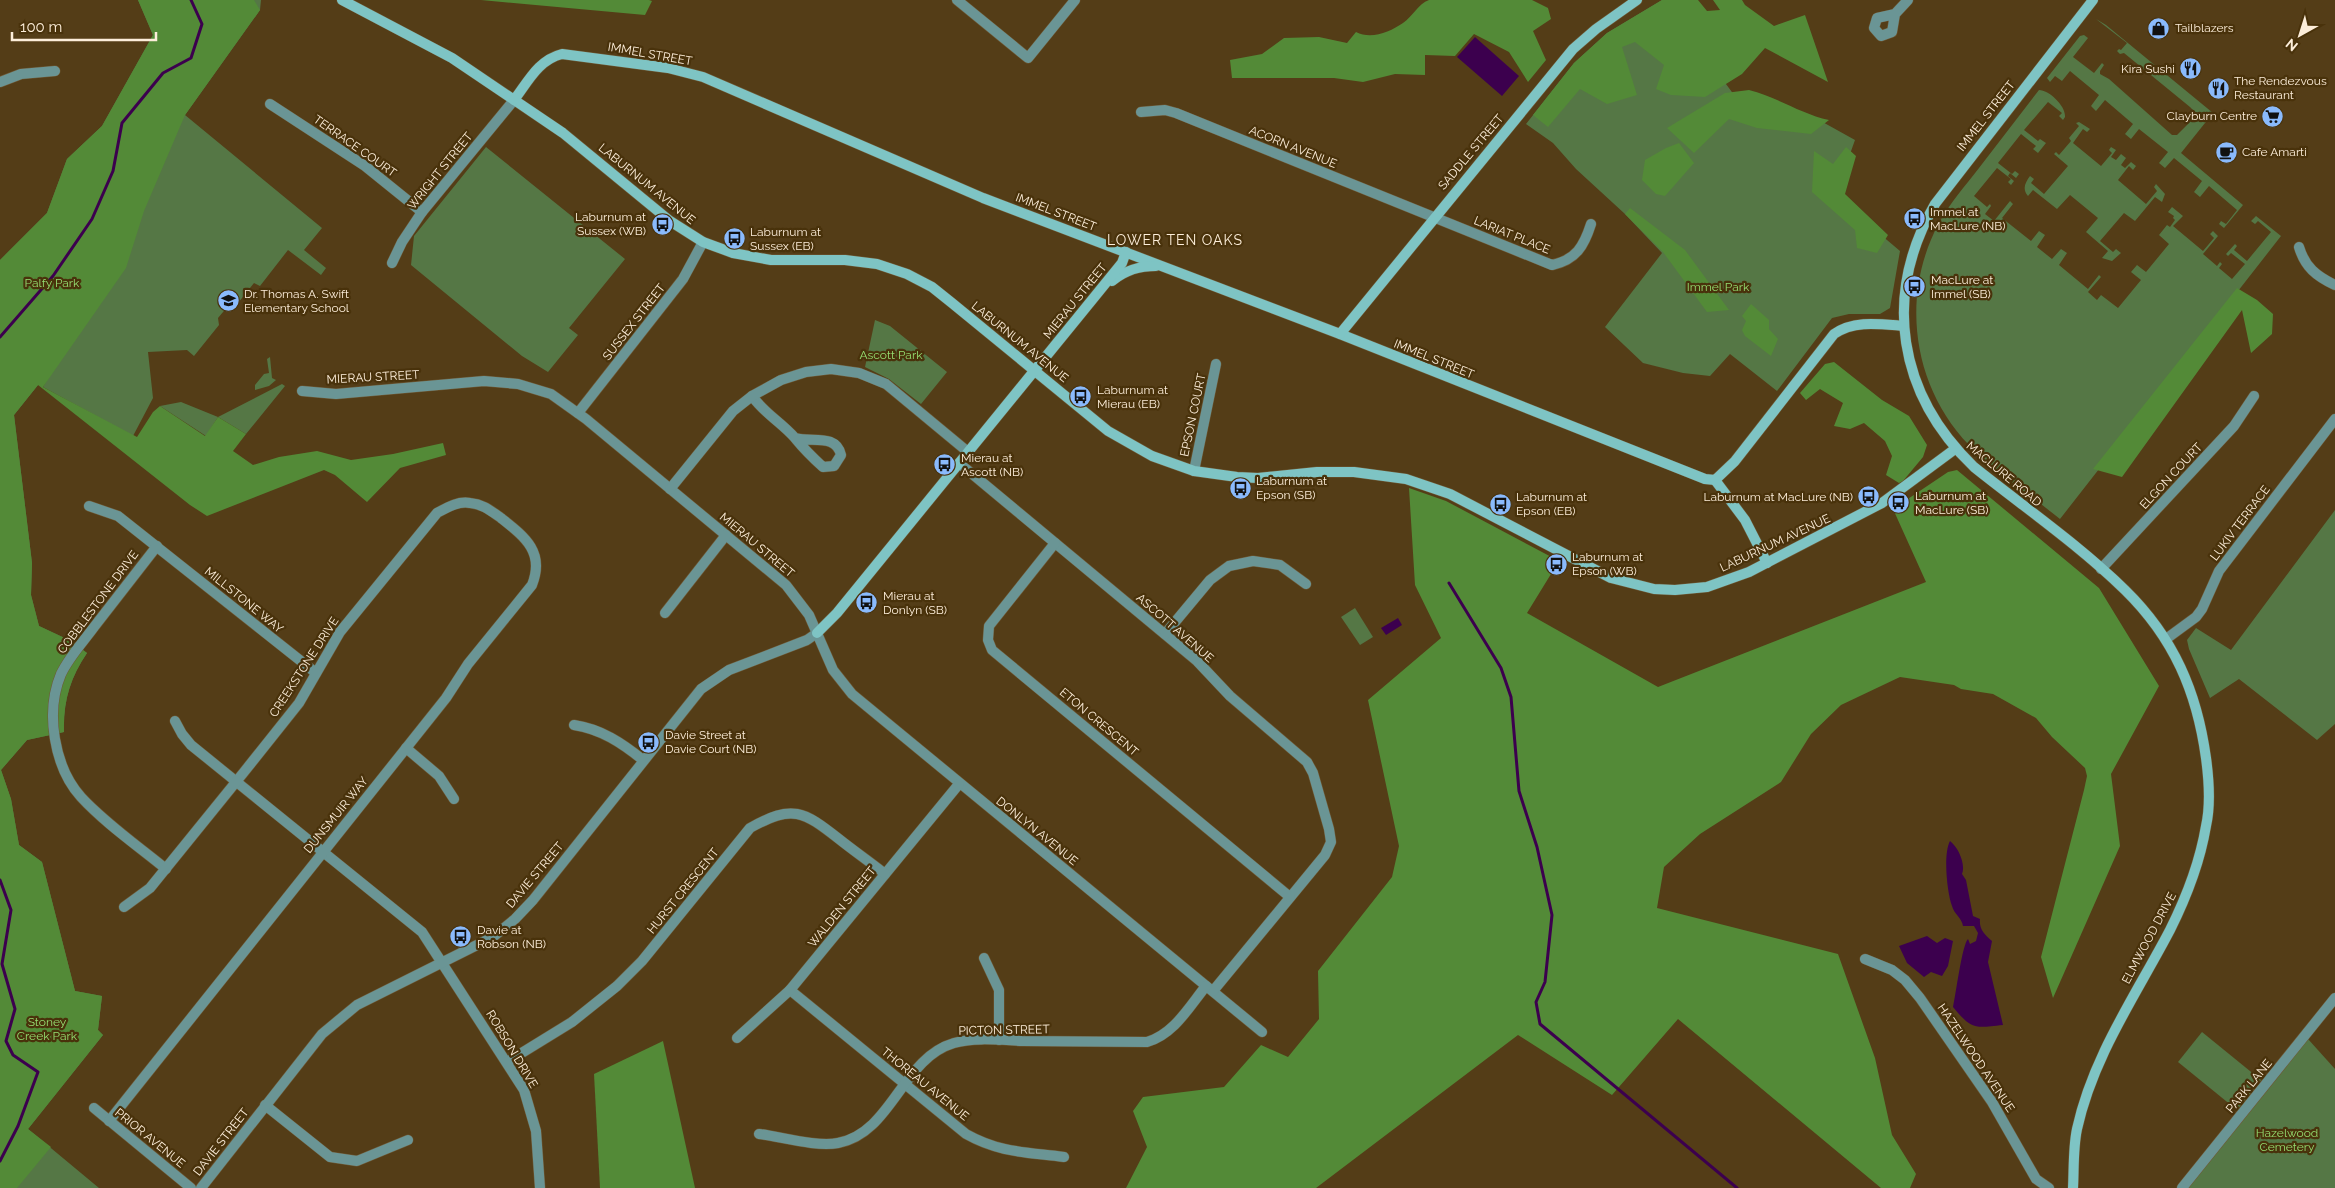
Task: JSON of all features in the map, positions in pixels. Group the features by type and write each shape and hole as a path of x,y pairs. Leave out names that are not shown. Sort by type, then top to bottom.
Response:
{"street":[{"name":"LABURNUM AVENUE","path":"342,0 452,58 563,133 670,220 703,242 754,258 790,261 845,260 892,268 932,288 1122,440 1152,456 1194,471 1258,478 1354,472 1406,479 1450,494 1600,573 1644,588 1675,590 1708,587 1731,580 1767,563 1882,503 1955,449"},
{"path":"957,0 1028,58 1074,0"},
{"name":"SADDLE STREET","path":"1340,334 1573,48 1596,28 1637,0"},
{"path":"1895,14 1908,0"},
{"name":"IMMEL STREET","path":"1911,254 1924,222 1950,183 2092,0"},
{"name":"IMMEL STREET","path":"514,100 538,67 553,56 562,54 686,71 712,80 983,198 1340,334 1696,477 1715,480"},
{"path":"0,82 21,74 55,71"},
{"name":"WRIGHT STREET","path":"392,263 402,242 422,212 514,100"},
{"name":"TERRACE COURT","path":"270,104 365,166 422,212"},
{"name":"ACORN AVENUE","path":"1142,112 1165,110 1176,113 1434,217"},
{"name":"LARIAT PLACE","path":"1434,217 1552,265 1566,262 1576,253 1586,241 1591,224"},
{"name":"SUSSEX STREET","path":"578,413 684,279 703,242"},
{"path":"2299,247 2303,261 2315,274 2335,285"},
{"name":"MIERAU STREET","path":"302,391 336,394 484,382 518,384 551,394 578,413 786,586 809,615 816,633 837,613 1035,370 1122,263 1126,252"},
{"name":"MACLURE ROAD","path":"1911,254 1905,294 1904,326 1907,351 1919,390 1935,420 1955,449 1974,467 2101,568 2126,591 2166,639"},
{"path":"1096,295 1121,274 1132,269 1162,266"},
{"path":"1767,563 1745,520 1715,480 1735,461 1834,334 1853,324 1904,326"},
{"name":"EPSON COURT","path":"1194,471 1216,364"},
{"path":"670,489 733,411 752,396 781,380 806,372 831,369 859,373 886,384 968,452"},
{"path":"752,396 761,409 807,446"},
{"name":"ELGON COURT","path":"2101,568 2234,426 2254,396"},
{"name":"LUKIV TERRACE","path":"2166,639 2196,617 2202,609 2219,571 2335,419"},
{"name":"ASCOTT AVENUE","path":"959,463 1197,661 1230,696 1307,762 1313,773 1330,829 1331,842"},
{"name":"CREEKSTONE DRIVE","path":"124,907 150,888 237,782 299,703 340,632 437,513 454,504 468,502 482,505 503,520"},
{"name":"MILLSTONE WAY","path":"89,506 118,516 316,673"},
{"name":"DUNSMUIR WAY","path":"109,1121 446,698 468,664 532,586 536,574 533,551 527,539 503,520"},
{"path":"665,613 726,535"},
{"name":"ETON CRESCENT","path":"1055,543 989,626 988,640 992,650 1290,897"},
{"name":"COBBLESTONE DRIVE","path":"157,546 69,660 57,687 54,716 60,756 68,777 80,796 96,812 166,869"},
{"path":"1165,634 1210,580 1229,566 1253,561 1280,565 1306,584"},
{"name":"DAVIE STREET","path":"201,1188 322,1034 357,1005 493,937 515,918 533,900 701,689 729,670 800,642 816,633"},
{"name":"DONLYN AVENUE","path":"816,633 833,670 847,688 959,784 1262,1032"},
{"name":"ELMWOOD DRIVE","path":"2073,1188 2076,1131 2085,1099 2102,1054 2170,928 2190,885 2206,826 2208,784 2199,715 2184,673 2166,639"},
{"name":"ROBSON DRIVE","path":"176,721 182,734 191,745 422,932 524,1090 532,1111 536,1131 540,1188"},
{"path":"574,725 588,727 620,742 643,760"},
{"path":"406,748 439,776 454,799"},
{"name":"WALDEN STREET","path":"737,1038 790,990 959,784"},
{"name":"HURST CRESCENT","path":"507,1062 572,1022 617,986 642,961 750,828 764,821 779,815 796,814 812,818 885,874"},
{"name":"PICTON STREET","path":"759,1134 828,1144 850,1140 875,1122 926,1060 939,1050 953,1043 999,1040 1147,1042 1160,1039 1209,989 1290,897 1325,855 1331,842"},
{"path":"984,958 999,990 999,1040"},
{"name":"HAZELWOOD AVENUE","path":"1865,958 1892,970 1906,980 1992,1102 2036,1179 2049,1188"},
{"name":"THOREAU AVENUE","path":"790,990 966,1134 985,1144 1010,1151 1064,1157"},
{"name":"PARK LANE","path":"2182,1188 2335,998"},
{"path":"265,1105 330,1156 357,1160 408,1140"},
{"name":"PRIOR AVENUE","path":"94,1108 191,1188"}],"green space":[{"path":"138,0 261,0 260,10 185,115 322,228 304,250 326,268 321,275 288,250 260,286 254,283 238,303 233,300 218,318 219,325 194,356 187,350 148,352 153,398 133,436 43,387 51,373 38,385 14,415 32,563 31,595 39,626 71,641 87,653 76,672 66,700 64,732 27,740 1,770 11,799 19,845 42,862 75,991 102,996 98,1030 103,1035 28,1129 99,1188 0,1188 0,260 47,213 67,159 102,126 153,35"},
{"path":"138,0 254,0 260,10 185,115 144,211 126,268 43,387 137,437 153,412 160,406 205,436 218,417 246,434 233,451 253,465 279,457 317,451 351,460 393,454 443,443 446,455 400,468 367,502 335,475 324,470 207,516 190,505 38,385 14,415 32,563 31,595 39,626 71,641 87,653 76,672 66,700 64,732 27,740 1,770 11,799 19,845 42,862 75,991 102,996 98,1030 103,1035 28,1129 51,1147 17,1188 0,1188 0,260 47,213 67,159 102,126 153,35"},
{"path":"481,0 649,0 652,1 645,15"},
{"path":"1429,0 1532,0 1548,8 1551,19 1533,31 1546,60 1528,82 1509,52 1474,34 1455,56 1425,55 1425,75 1395,74 1363,82 1334,78 1232,78 1230,60 1262,54 1284,38 1319,37 1347,43 1356,32 1374,35 1392,29 1403,23 1422,4"},
{"path":"1662,0 1698,0 1707,11 1720,10 1713,0 1742,0 1745,5 1774,26 1805,15 1828,82 1765,48 1742,74 1705,97 1671,95 1656,89 1664,65 1635,42 1622,47 1637,95 1607,104 1580,89 1548,127 1533,115 1574,63 1607,33"},
{"name":"Immel Park","path":"1664,0 1740,103 1819,120 1855,140 1835,196 1900,251 1890,308 1880,314 1849,314 1832,318 1777,391 1730,354 1710,376 1683,373 1643,363 1605,327 1662,253 1625,214 1576,169 1553,143 1526,124 1574,63 1607,33"},
{"path":"2096,19 2106,25 2213,113 2181,153 2243,205 2224,228 2219,224 2221,221 2226,224 2237,210 2209,186 2200,197 2194,192 2202,181 2174,158 2165,168 2159,163 2168,152 2139,129 2131,139 2125,134 2133,124 2105,100 2096,111 2091,106 2099,95 2070,71 2062,81 2055,76 2050,82 2047,78 2080,36 2084,35 2088,38 2073,57 2094,73 2102,63 2104,65 2100,74 2109,79 2172,135 2177,135 2196,116 2190,107 2124,53 2120,54 2117,51 2121,50 2127,43"},
{"path":"1749,90 1829,120 1811,134 1757,128 1729,119 1694,153 1667,128 1725,93"},
{"path":"2039,90 2056,99 2063,108 2065,117 2063,120 2059,116 2062,113 2048,102 2024,130 2038,141 2040,139 2046,143 2038,153 2033,149 2036,146 2021,134 1998,163 2012,174 2015,171 2019,174 2016,178 2010,173 2008,176 2014,181 2011,185 2008,182 2011,179 1997,168 1974,196 1987,207 1990,204 1991,206 1985,214 1994,221 2010,201 2013,204 2002,218 2031,241 2039,231 2045,235 2037,247 2052,259 2061,249 2067,253 2059,265 2088,289 2099,275 2101,277 2088,292 2097,300 2101,295 2118,308 2141,280 2131,272 2137,265 2146,272 2169,244 2159,235 2167,225 2170,227 2175,220 2174,216 2168,212 2172,207 2183,216 2173,226 2203,251 2214,238 2210,234 2213,231 2218,236 2203,254 2217,266 2220,262 2222,264 2219,268 2232,279 2245,264 2231,253 2228,256 2226,254 2235,244 2237,246 2234,250 2247,261 2271,232 2258,221 2255,224 2251,221 2256,216 2281,236 2060,519 1979,455 1950,421 1935,396 1924,368 1918,339 1916,309 1919,280 1927,251 1939,223 1948,208"},
{"path":"2079,122 2090,129 2087,132 2083,129 2073,143 2101,166 2112,153 2109,150 2111,147 2116,150 2111,157 2116,160 2121,154 2126,158 2121,165 2125,168 2131,162 2136,166 2133,170 2129,166 2118,180 2146,204 2157,191 2154,187 2156,184 2165,194 2162,202 2155,197 2135,221 2124,213 2100,241 2113,252 2116,249 2121,253 2112,261 2102,258 2108,251 2086,232 2098,218 2070,195 2057,209 2033,190 2028,196 2025,191 2030,176 2034,179 2031,183 2044,194 2068,166 2054,154 2056,152 2059,155 2071,141 2069,138 2079,126 2076,123"},
{"path":"1679,143 1694,163 1665,196 1656,194 1642,180 1645,160"},
{"path":"486,147 625,259 569,328 578,335 548,372 522,356 411,265 414,236"},
{"path":"1846,147 1856,156 1845,194 1888,235 1877,253 1857,248 1855,230 1812,192 1814,151 1833,164"},
{"path":"1630,208 1685,250 1729,310 1707,312 1663,252 1625,214"},
{"path":"2237,288 2257,300 2273,314 2272,334 2251,353 2242,310 2122,477 2093,469"},
{"path":"1751,304 1769,320 1769,329 1778,339 1771,356 1745,336 1742,330 1746,321 1742,316"},
{"name":"Ascott Park","path":"875,320 890,326 947,372 921,404 889,379 865,367"},
{"path":"270,357 272,378 276,380 269,386 255,390 255,385 264,374 269,373 267,359"},
{"path":"1834,362 1882,400 1909,416 1927,445 1923,457 1903,481 1899,483 1886,475 1892,456 1885,441 1864,423 1850,429 1834,426 1843,403 1820,389 1806,400 1800,393 1825,364"},
{"path":"282,384 285,386 246,434 218,417"},
{"path":"181,402 218,417 206,436 160,406"},
{"path":"1957,470 2099,588 2159,686 2111,774 2120,846 2053,998 2041,957 2084,790 2087,776 2085,768 2052,737 2036,718 1993,694 1961,689 1954,685 1900,677 1841,705 1811,734 1781,782 1700,834 1664,867 1657,908 1838,954 1875,1058 1892,1135 1916,1174 1910,1188 1881,1188 1678,1019 1612,1095 1518,1035 1316,1188 1126,1188 1147,1147 1133,1111 1143,1097 1224,1087 1261,1045 1288,1057 1319,1019 1318,971 1392,877 1399,846 1368,700 1441,638 1415,585 1409,488 1446,501 1559,561 1527,613 1658,687 1926,582 1893,509 1948,472"},
{"path":"2335,510 2335,724 2317,740 2239,679 2210,698 2187,640 2196,628 2231,650"},
{"path":"1355,608 1373,637 1360,645 1341,617"},
{"name":"Hazelwood Cemetery","path":"2202,1032 2261,1080 2237,1110 2178,1062"},
{"name":"Hazelwood Cemetery","path":"2308,1039 2335,1069 2335,1188 2187,1188"},
{"path":"663,1041 695,1188 600,1188 594,1074"}],"shaded area":[{"path":"1475,37 1519,76 1502,96 1457,57"},
{"path":"1398,618 1402,625 1386,635 1381,628"},
{"path":"1950,841 1958,851 1962,861 1962,874 1966,880 1973,916 1980,919 1980,926 1992,941 1988,962 2003,1025 1974,1026 1965,1020 1953,1007 1961,960 1966,943 1968,939 1970,944 1976,941 1978,933 1974,926 1963,926 1952,906 1946,873"},
{"path":"1927,936 1937,943 1945,938 1953,941 1948,966 1942,976 1931,972 1924,977 1907,963 1899,946"}],"waterway":[{"path":"0,337 53,276 92,219 113,171 122,123 163,73 191,58 202,24 191,0"},
{"path":"1449,583 1501,668 1511,697 1519,791 1537,847 1552,915 1545,982 1536,1002 1540,1024 1737,1188"},
{"path":"0,880 11,910 2,964 15,1009 6,1041 13,1055 38,1072 18,1126 0,1161"}],"place":[{"name":"Tailblazers","path":"2159,28"},
{"name":"Kira Sushi","path":"2191,69"},
{"name":"The Rendezvous Restaurant","path":"2218,88"},
{"name":"Clayburn Centre","path":"2273,116"},
{"name":"Cafe Amarti","path":"2226,152"},
{"name":"Immel at MacLure (NB)","path":"1914,219"},
{"name":"Laburnum at Sussex (WB)","path":"662,224"},
{"name":"Laburnum at Sussex (EB)","path":"734,239"},
{"name":"MacLure at Immel (SB)","path":"1915,287"},
{"name":"Dr. Thomas A. Swift Elementary School","path":"228,301"},
{"name":"Laburnum at Mierau (EB)","path":"1081,397"},
{"name":"Mierau at Ascott (NB)","path":"945,465"},
{"name":"Laburnum at Epson (SB)","path":"1240,488"},
{"name":"Laburnum at MacLure (NB)","path":"1869,497"},
{"name":"Laburnum at MacLure (SB)","path":"1899,503"},
{"name":"Laburnum at Epson (EB)","path":"1500,504"},
{"name":"Laburnum at Epson (WB)","path":"1556,564"},
{"name":"Mierau at Donlyn (SB)","path":"867,603"},
{"name":"Davie Street at Davie Court (NB)","path":"649,742"},
{"name":"Davie at Robson (NB)","path":"461,937"}],"district":[{"name":"LOWER TEN OAKS","path":"1175,240"}],"park label":[{"name":"Palfy Park","path":"52,283"},
{"name":"Stoney Creek Park","path":"47,1029"}]}
